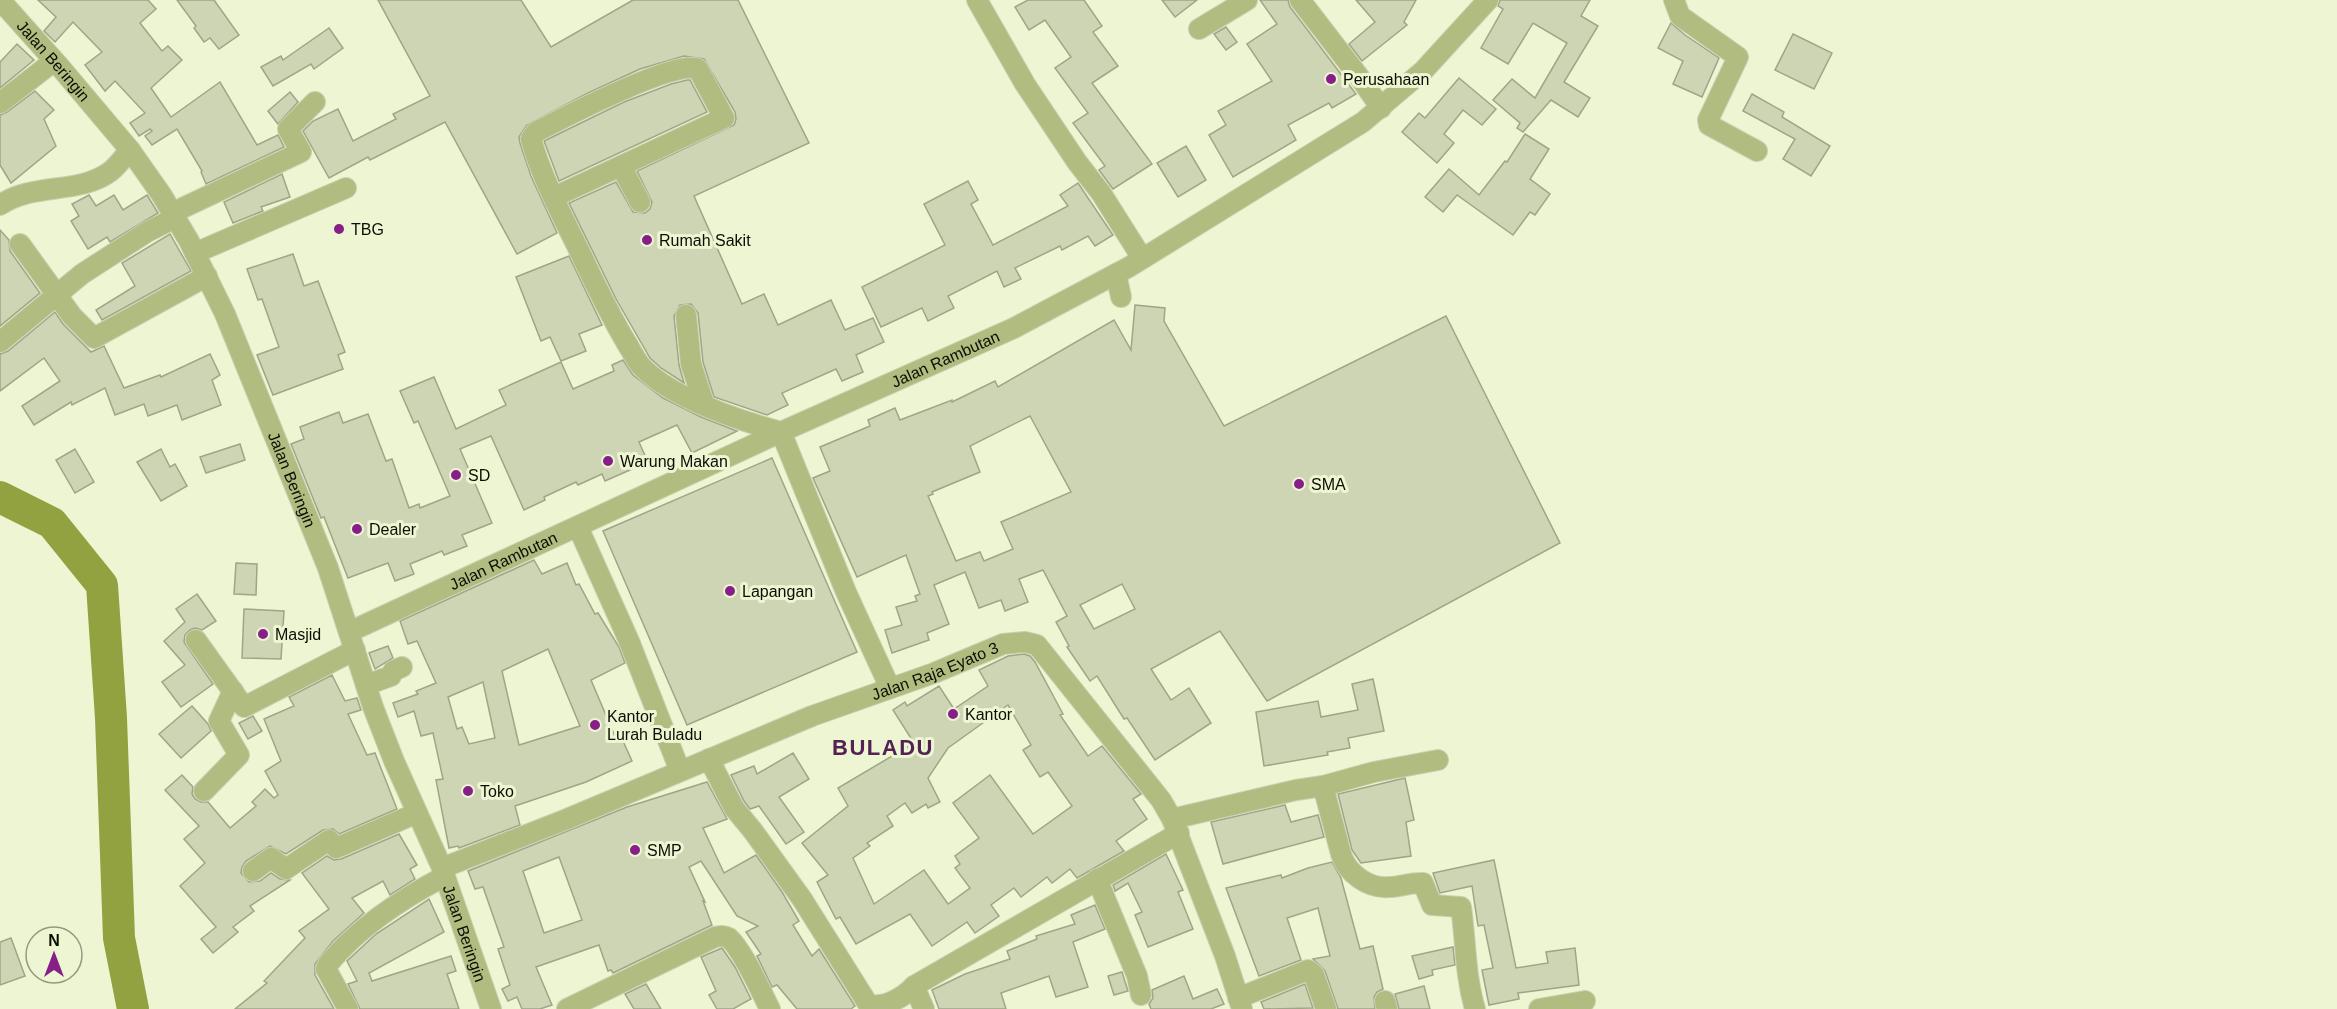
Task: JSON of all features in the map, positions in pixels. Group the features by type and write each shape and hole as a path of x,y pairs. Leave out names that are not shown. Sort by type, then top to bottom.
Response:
{"street":[{"name":"Jalan Beringin","path":"0,0 130,150 174,215 207,276 225,314 328,567 366,685 394,761 443,872 491,1009"},
{"path":"977,0 1025,84 1077,162 1101,193 1142,258"},
{"path":"1199,29 1247,0"},
{"path":"1300,0 1381,108"},
{"name":"Jalan Rambutan","path":"233,691 244,707 352,641 578,527 781,432 1014,328 1116,274 1333,141 1381,108 1424,70 1488,0"},
{"path":"1674,0 1675,9 1680,16 1738,57 1708,120 1709,125 1757,151"},
{"path":"0,103 54,62"},
{"path":"554,197 724,118 698,69 688,67 661,75 536,132 531,139 534,151 554,197 610,316 640,365 679,393 754,424 781,432 846,592 890,688"},
{"path":"0,342 56,293 147,232 174,215 301,152 288,129 315,102"},
{"path":"0,205 14,197 39,190 98,179 112,170 130,150"},
{"path":"621,166 640,202"},
{"path":"195,253 346,188"},
{"path":"20,244 72,316 94,338 207,276"},
{"path":"1116,274 1121,297"},
{"path":"686,315 691,364 704,404"},
{"path":"578,527 629,641 680,771"},
{"path":"196,640 233,691 219,722 239,755 204,791"},
{"name":"Jalan Raja Eyato 3","path":"348,1009 326,969 329,963 375,921 443,872 812,716 1003,645 1025,642 1037,645 1161,800 1175,826 1225,956 1240,1004"},
{"path":"366,685 390,676 393,671 402,668"},
{"path":"709,759 734,808 802,899 868,1004 878,1008 900,1001 914,986 1097,879 1175,826 1296,789 1323,786 1374,772 1438,760"},
{"path":"1323,786 1344,865 1350,871 1365,882 1378,887 1423,883 1432,905 1461,907 1467,948 1467,978 1475,1009"},
{"path":"253,871 271,858 286,868 329,840 336,848 417,813"},
{"path":"1097,879 1137,976 1141,995"},
{"path":"567,1009 715,937 723,936 729,939 746,964 770,1009"},
{"path":"1240,1004 1308,970 1314,975 1326,1009"},
{"path":"914,986 924,1009"},
{"path":"1539,1009 1585,1001"}],"building":[{"path":"38,0 148,0 156,9 140,23 162,51 168,46 182,60 151,88 171,117 220,82 257,145 278,135 284,147 206,184 202,171 177,129 152,145 145,136 152,131 150,129 139,136 130,123 145,113 115,81 105,91 85,65 102,52 73,22 55,42 44,31 56,17"},
{"path":"177,0 214,0 239,35 219,49 210,38 204,42 194,28 196,26"},
{"name":"Rumah Sakit","path":"378,0 521,0 551,47 633,0 738,0 809,143 694,196 742,304 764,294 778,325 831,300 845,330 873,318 884,342 856,355 863,372 842,381 836,369 782,393 788,405 767,415 714,397 703,362 698,313 691,304 680,305 674,316 679,365 684,383 650,358 616,299 569,203 616,182 633,212 645,213 650,209 652,202 637,171 734,125 735,112 704,59 684,56 640,69 527,125 519,137 520,143 531,176 557,233 517,254 445,122 370,160 368,157 329,178 303,131 313,121 338,109 353,141 396,119 393,114 430,96"},
{"path":"1028,0 1084,0 1102,26 1093,32 1118,66 1092,83 1152,164 1113,189 1099,170 1105,166 1073,123 1088,113 1055,68 1071,57 1045,20 1029,30 1015,7"},
{"path":"1162,0 1197,0 1175,17"},
{"path":"1260,0 1288,0 1290,7 1356,94 1332,108 1329,103 1288,125 1296,140 1233,177 1209,135 1226,125 1218,111 1272,81 1247,44 1277,24"},
{"path":"1356,0 1416,0 1404,22 1407,25 1362,61 1349,44 1375,22"},
{"path":"1500,0 1590,0 1581,16 1598,26 1564,82 1590,98 1578,117 1551,100 1523,132 1517,128 1520,123 1493,100 1512,79 1535,98 1567,43 1533,23 1508,64 1481,48 1503,9 1498,6"},
{"path":"1671,23 1719,58 1702,97 1673,84 1683,61 1658,48"},
{"path":"1226,27 1237,42 1226,50 1214,34"},
{"path":"329,28 343,48 314,69 311,64 273,86 261,67 281,56 283,60"},
{"path":"1793,34 1832,53 1814,89 1775,70"},
{"path":"17,44 34,60 0,88 0,62"},
{"path":"1459,78 1496,109 1482,125 1463,110 1444,134 1454,143 1437,163 1402,132 1419,113 1425,118"},
{"path":"690,80 707,112 559,181 544,141 624,102"},
{"path":"35,91 54,110 44,119 56,146 11,183 0,165 0,115"},
{"path":"290,92 298,102 278,124 268,111"},
{"path":"1752,94 1784,112 1782,117 1830,146 1811,176 1783,159 1795,139 1743,111"},
{"path":"1525,134 1549,149 1530,179 1550,194 1535,215 1530,212 1513,235 1457,195 1443,212 1425,197 1449,169 1479,195 1505,161 1507,162"},
{"path":"1186,146 1206,180 1178,197 1157,163"},
{"path":"282,174 290,197 261,207 263,211 233,223 224,202"},
{"path":"968,181 978,200 971,204 993,245 1068,206 1060,195 1078,183 1113,235 1095,246 1088,236 1062,250 1060,246 1015,268 1021,279 1004,287 997,271 948,296 954,308 928,321 922,308 881,327 862,287 945,245 924,204"},
{"path":"89,195 96,206 114,195 123,210 147,195 158,213 110,242 107,237 88,249 71,221 79,216 72,204"},
{"path":"0,230 9,240 10,251 40,293 0,326"},
{"path":"170,234 191,271 102,320 96,310 135,286 122,263"},
{"path":"293,254 304,286 318,281 345,352 338,355 343,369 273,395 257,355 279,347 262,299 258,300 247,269"},
{"path":"569,256 602,325 579,334 586,351 561,361 550,337 541,341 516,277"},
{"name":"SMA","path":"1135,305 1165,308 1164,321 1224,426 1446,316 1560,543 1267,701 1220,631 1151,669 1171,700 1189,688 1211,723 1155,760 1127,718 1124,719 1097,676 1090,681 1067,647 1069,646 1056,622 1067,616 1043,570 1019,579 1028,602 1005,611 1001,600 979,608 965,572 934,585 949,624 927,633 929,640 892,653 885,630 902,625 896,607 917,601 915,596 920,594 906,555 857,577 813,478 830,471 820,447 870,426 868,420 895,408 900,420 952,400 952,402 995,381 998,387 1114,320 1131,350","holes":["1030,416 1071,492 1001,522 1013,549 984,561 980,552 956,561 928,496 933,494 932,492 980,472 970,446","1122,584 1135,609 1094,629 1080,605"]},
{"path":"55,312 63,324 91,352 104,346 124,388 160,375 161,377 210,354 220,375 212,380 221,405 182,420 177,405 148,416 144,404 115,415 105,388 72,405 71,402 34,425 22,406 60,381 44,358 0,391 0,354 8,351"},
{"path":"623,360 633,375 663,398 701,417 737,431 692,453 677,425 639,442 648,462 605,481 602,474 578,485 576,482 544,497 545,500 524,510 491,436 460,449 492,523 462,535 467,546 444,555 442,551 410,564 414,574 395,581 388,563 348,578 291,444 304,439 300,427 339,412 343,423 368,414 386,461 392,459 409,508 419,504 420,508 450,496 418,421 414,423 400,391 434,377 456,429 506,405 499,390 561,362 573,389 614,371 612,365"},
{"path":"240,444 245,460 206,473 200,457"},
{"path":"75,449 94,482 75,493 56,460"},
{"path":"161,449 170,467 175,464 187,486 161,501 137,462"},
{"name":"Lapangan","path":"772,458 857,652 687,725 603,531"},
{"path":"534,560 542,574 567,563 576,585 579,584 595,614 598,613 619,647 625,663 591,680 617,741 622,739 632,761 586,782 515,806 520,825 459,848 458,846 449,848 436,780 443,779 433,733 421,736 414,711 398,717 393,703 418,694 416,691 436,683 417,641 408,644 400,621","holes":["548,649 580,726 519,745 502,671","483,682 495,738 469,744 462,727 457,729 448,697"]},
{"path":"236,563 257,564 256,595 234,594"},
{"path":"197,594 216,621 202,630 195,628 190,630 185,635 184,642 213,684 181,707 162,682 185,665 164,641 185,622 176,609"},
{"name":"Masjid","path":"244,609 284,611 281,659 242,658"},
{"path":"388,646 393,658 375,669 369,653"},
{"path":"1024,654 1030,656 1063,714 1060,715 1088,756 1102,746 1141,794 1133,799 1147,819 1116,841 1124,851 1077,878 1070,869 1052,883 1047,877 1021,897 1014,888 991,905 999,916 975,933 967,922 932,946 910,914 856,944 840,917 836,919 817,882 828,875 802,843 848,806 838,788 914,743 893,710 905,702 907,706 939,686 954,709 988,686 979,670 1008,656","holes":["1008,705 1031,745 1023,750 1040,777 1048,772 1072,806 1033,834 990,775 953,803 979,838 955,856 960,864 955,868 970,888 948,904 924,870 874,904 853,858 870,846 867,843 893,826 887,816 905,803 912,813 926,804 928,808 940,802 928,778 948,748"]},
{"path":"332,675 345,701 357,698 361,710 348,714 367,755 375,753 397,809 339,834 333,829 323,830 286,854 270,846 246,861 241,873 249,882 260,881 271,873 280,879 290,880 250,906 254,911 233,927 238,932 213,953 201,939 216,927 180,886 205,863 184,839 199,826 165,790 182,775 193,787 192,794 195,799 208,802 230,828 256,806 252,802 265,789 274,798 278,795 265,771 281,761 264,719 294,706 289,697"},
{"path":"1373,679 1384,731 1348,738 1350,748 1327,752 1328,755 1264,766 1256,712 1318,701 1321,717 1358,710 1352,684"},
{"path":"192,706 208,724 211,731 181,758 159,734"},
{"path":"253,716 262,731 248,739 239,723"},
{"path":"793,753 809,779 779,797 804,832 786,844 759,806 750,809 731,775 754,766 757,774"},
{"path":"1405,778 1414,820 1406,822 1411,856 1361,863 1352,850 1338,794"},
{"path":"707,782 727,819 703,828 724,873 756,855 799,921 793,925 812,956 819,949 855,1006 851,1009 797,1009 777,985 772,987 757,956 761,954 746,932 758,926 737,916 701,861 689,867 705,902 703,901 712,925 613,973 611,970 608,971 599,945 536,967 552,1005 540,1009 522,1009 517,997 508,1001 502,989 510,985 498,949 504,947 483,887 475,889 468,871 627,807","holes":["559,857 582,920 544,933 523,871"]},
{"path":"1285,805 1291,822 1318,815 1324,837 1223,864 1211,822"},
{"path":"399,834 417,865 410,869 415,879 390,895 383,881 352,898 364,913 333,941 315,964 315,975 334,1009 235,1009 267,983 264,981 305,938 299,931 329,909 302,873 327,856 334,860 341,859"},
{"path":"1166,854 1183,890 1178,892 1193,929 1148,947 1135,915 1142,912 1128,883 1115,891 1113,885"},
{"path":"1494,860 1516,968 1548,963 1546,952 1575,948 1579,985 1518,993 1519,999 1489,1005 1482,970 1493,968 1484,925 1478,926 1472,886 1440,893 1433,873"},
{"path":"1332,862 1341,878 1360,949 1373,946 1383,989 1374,997 1375,1009 1338,1009 1325,971 1313,959 1330,956 1318,908 1287,918 1301,960 1259,976 1226,888 1281,875 1282,878"},
{"path":"429,899 444,932 369,973 372,981 451,956 456,971 447,974 459,1009 360,1009 348,984 357,981 347,961 376,934"},
{"path":"1095,905 1105,929 1073,942 1088,987 1056,997 1049,976 1001,993 1006,1009 939,1009 932,990 965,974 1010,959 1007,951 1037,939 1036,936 1075,924 1071,915"},
{"path":"11,938 24,976 0,985 0,942"},
{"path":"1453,947 1455,965 1432,970 1433,975 1419,979 1412,956"},
{"path":"722,948 735,967 751,999 733,1009 717,1009 709,995 716,991 701,957"},
{"path":"1122,972 1128,991 1114,995 1108,976"},
{"path":"1184,976 1193,999 1217,989 1224,1004 1211,1009 1151,1009 1149,1004 1153,998 1152,990"},
{"path":"646,984 661,1009 634,1009 625,994"},
{"path":"1305,984 1313,1008 1264,1009 1261,1002"},
{"path":"1424,986 1430,1009 1399,1009 1395,994"}],"waterway":[{"path":"0,497 52,523 102,585 111,718 119,938 133,1009"}],"place":[{"name":"Perusahaan","path":"1331,79"},
{"name":"TBG","path":"339,229"},
{"name":"Rumah Sakit","path":"647,240"},
{"name":"Warung Makan","path":"608,461"},
{"name":"SD","path":"456,475"},
{"name":"SMA","path":"1299,484"},
{"name":"Dealer","path":"357,529"},
{"name":"Lapangan","path":"730,591"},
{"name":"Masjid","path":"263,634"},
{"name":"Kantor","path":"953,714"},
{"name":"Kantor Lurah Buladu","path":"595,725"},
{"name":"Toko","path":"468,791"},
{"name":"SMP","path":"635,850"}],"district":[{"name":"BULADU","path":"883,747"}]}
